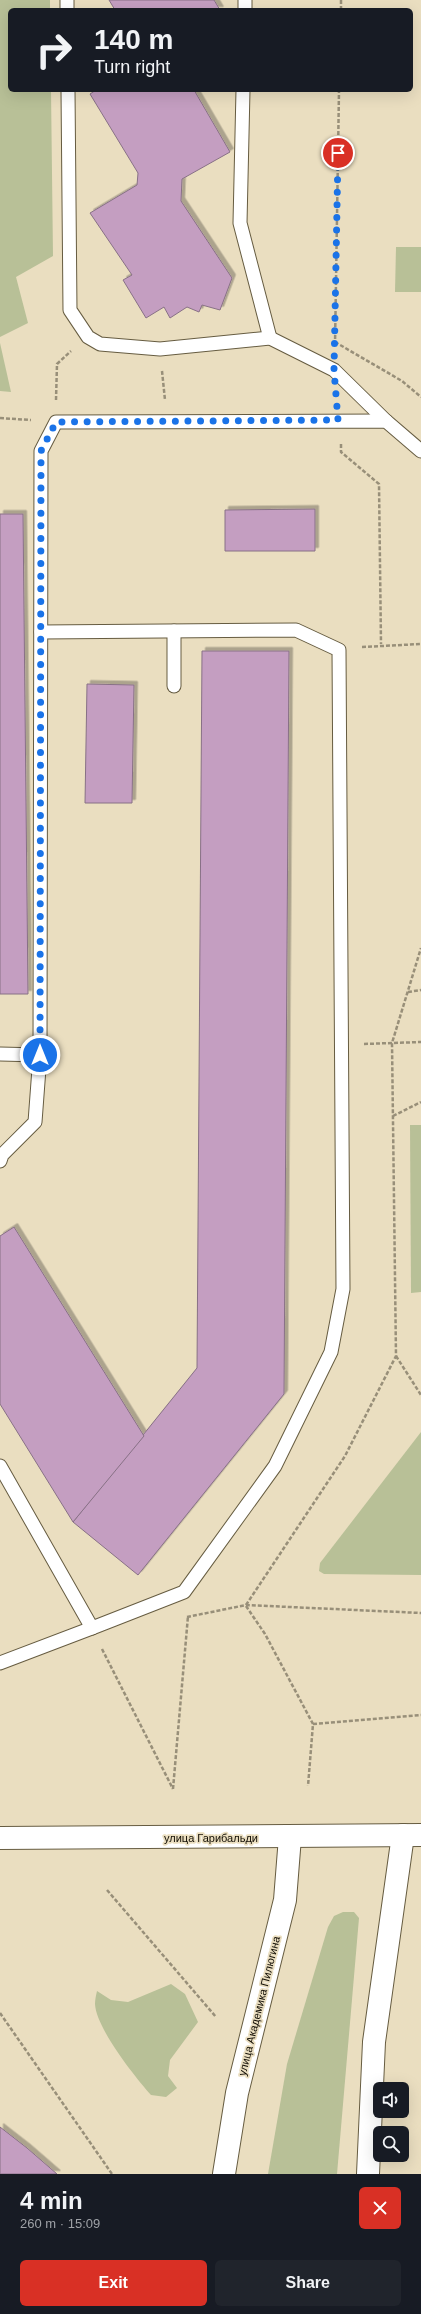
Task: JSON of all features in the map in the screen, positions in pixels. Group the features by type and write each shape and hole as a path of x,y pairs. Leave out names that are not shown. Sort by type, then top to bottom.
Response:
{"street":[{"name":"улица Гарибальди","path":"0,1838 412,1835"},
{"path":"368,2174 374,2042 412,1835"},
{"name":"улица Академика Пилюгина","path":"224,2174 236,2094 285,1900 290,1837"}],"lane":[{"path":"68,92 70,310 88,337 100,344 160,349 270,338 334,370 386,421 421,451"},
{"path":"243,92 240,223 270,338"},
{"path":"0,1161 2,1156 35,1122 40,1055 41,451 56,422 386,421"},
{"path":"0,1663 184,1592 275,1466 331,1352 343,1289 339,650 296,630 41,632"},
{"path":"174,631 174,686"},
{"path":"0,1054 40,1055"},
{"path":"0,1466 92,1628"}],"path":[{"path":"334,370 339,92"},
{"path":"0,418 56,422 57,364 88,337"},
{"path":"335,342 402,380 421,397"},
{"path":"160,349 167,421"},
{"path":"338,420 341,452 379,484 381,644"},
{"path":"339,650 381,644 421,644"},
{"path":"408,992 421,990"},
{"path":"342,1045 421,1042"},
{"path":"393,1116 421,1102"},
{"path":"396,1356 421,1395"},
{"path":"308,1786 313,1724 264,1634 246,1605 421,1613"},
{"path":"92,1628 173,1789 188,1616"},
{"path":"313,1724 421,1715"},
{"path":"107,1890 216,2017"},
{"path":"0,2013 112,2174"}],"green space":[{"path":"0,0 50,0 50,8 8,8 8,92 51,92 53,256 16,277 28,323 0,337"},
{"path":"396,247 421,247 421,292 395,292"},
{"path":"0,343 11,392 0,391"},
{"path":"410,1125 421,1125 421,1292 411,1293"},
{"path":"421,1432 421,1575 324,1574 319,1571 320,1563"},
{"path":"343,1912 354,1912 359,1918 337,2174 268,2174 287,2064 328,1927 334,1916"},
{"path":"171,1984 185,1994 198,2022 170,2060 168,2076 177,2088 166,2097 151,2095 117,2052 102,2026 97,2014 95,2002 97,1991 111,2000 128,2002"}],"building":[{"path":"109,0 214,0 219,8 114,8"},
{"path":"93,92 195,92 230,152 182,179 181,201 232,278 220,310 202,305 199,312 187,307 170,318 164,307 146,318 123,280 132,275 90,213 137,185 138,173 90,94"},
{"path":"315,509 315,551 225,551 225,510"},
{"path":"0,514 23,514 28,994 0,994"},
{"path":"202,651 289,651 284,1394 138,1575 73,1522 197,1368"},
{"path":"87,684 134,685 132,803 85,803"},
{"path":"14,1227 144,1436 73,1522 0,1404 0,1236"},
{"path":"0,2127 27,2148 57,2174 0,2174"}],"route":[{"path":"40,1055 41,451 56,422 338,420 334,370 338,153"}]}
